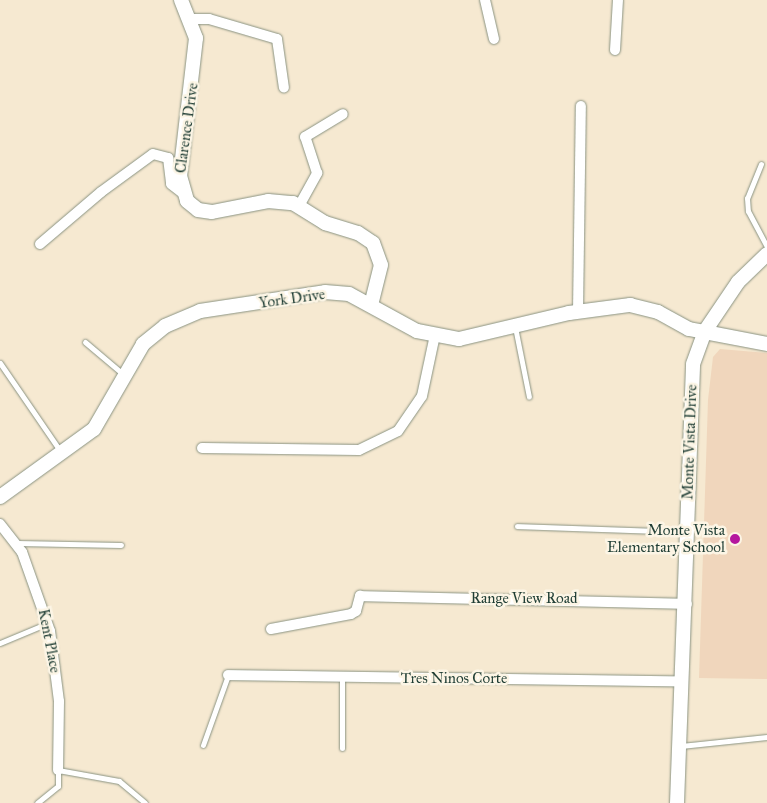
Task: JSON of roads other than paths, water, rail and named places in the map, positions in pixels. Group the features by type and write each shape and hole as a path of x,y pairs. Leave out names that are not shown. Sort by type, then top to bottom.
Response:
{"street":[{"name":"Clarence Drive","path":"181,0 191,19 196,64 180,176 184,194 198,210 212,212 278,200 299,206 373,243 381,265 371,305"},
{"path":"486,0 494,39"},
{"path":"615,50 618,0"},
{"path":"191,19 209,19 277,39 284,88"},
{"path":"578,312 581,106"},
{"path":"299,206 317,173 305,137 343,114"},
{"path":"40,244 153,154 168,158 171,184 184,194"},
{"name":"Monte Vista Drive","path":"677,803 680,681 687,604 689,400 694,364 706,331 738,282 767,254"},
{"name":"York Drive","path":"2,493 63,455 105,416 143,344 165,326 200,311 325,292 349,294 371,305 400,324 435,335 473,338 578,312 630,305 658,312 689,329 767,344"},
{"path":"202,448 359,450 398,431 422,396 435,335"},
{"name":"Kent Place","path":"0,524 17,543 48,623 59,702 58,770"},
{"name":"Range View Road","path":"271,629 351,614 356,611 360,596 687,604"},
{"name":"Tres Ninos Corte","path":"228,674 342,678 680,681"}],"lane":[{"path":"761,164 747,198 748,210 767,246"},
{"path":"515,327 529,397"},
{"path":"86,342 125,375"},
{"path":"0,363 63,455"},
{"path":"517,526 688,531"},
{"path":"17,543 121,545"},
{"path":"0,643 48,623"},
{"path":"203,745 228,674"},
{"path":"342,678 342,748"},
{"path":"678,746 766,737"},
{"path":"37,803 58,786 58,770 119,781 145,803"}],"place":[{"name":"Monte Vista Elementary School","path":"735,539"}]}
